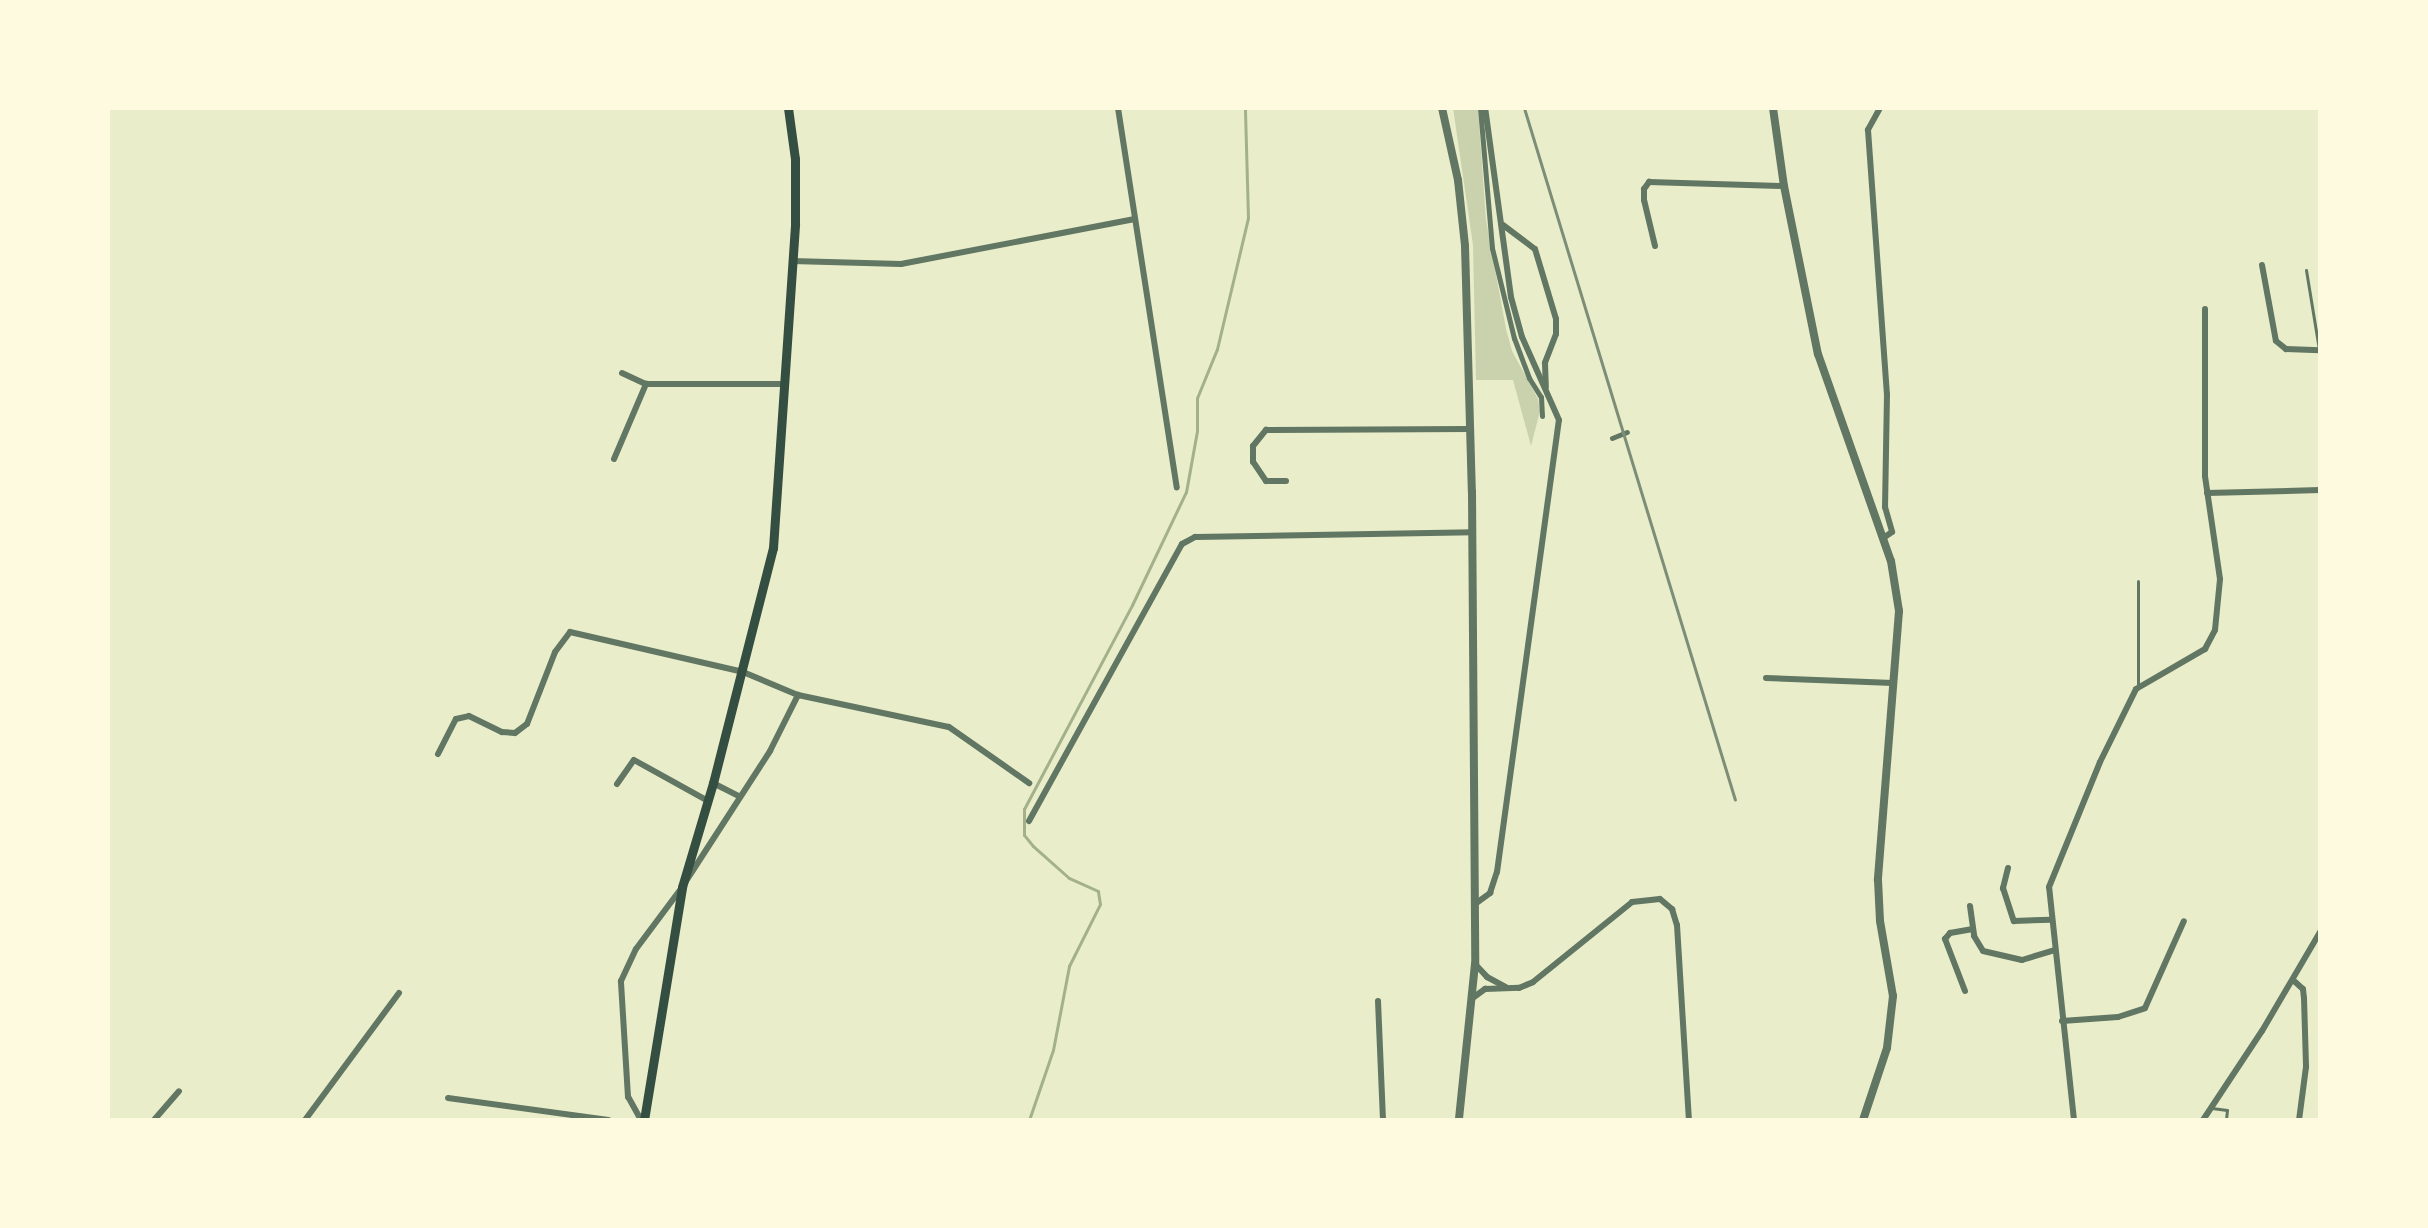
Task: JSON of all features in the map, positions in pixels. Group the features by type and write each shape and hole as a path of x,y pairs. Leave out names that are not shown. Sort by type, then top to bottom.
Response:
{"main road":[{"path":"642,1120 682,887 743,672 773,548 792,261 795,159 788,109"}],"street":[{"path":"1118,108 1177,487"},
{"path":"1442,108 1458,180 1465,246 1473,532 1475,964 1459,1120"},
{"path":"1475,904 1490,893 1497,872 1536,571 1558,437 1556,408 1522,337 1511,297 1482,108"},
{"path":"1482,108 1492,248 1514,338 1529,378 1541,397 1542,416"},
{"path":"1773,108 1784,186 1818,354 1894,572 1899,611 1878,880 1880,921 1893,996 1887,1048 1863,1120"},
{"path":"1880,108 1868,130 1887,394 1885,507 1892,532 1883,538"},
{"path":"1655,246 1644,200 1644,189 1649,182 1784,186"},
{"path":"792,261 901,264 1135,219"},
{"path":"1501,222 1535,249 1556,319 1556,334 1545,363 1546,390"},
{"path":"2262,265 2276,341 2286,349 2320,350"},
{"path":"2074,1120 2048,897 2051,877 2100,762 2138,687 2205,649 2213,638 2220,579 2207,493 2205,309"},
{"path":"622,373 646,384 784,384"},
{"path":"614,459 646,384"},
{"path":"1286,481 1266,481 1253,462 1253,446 1266,430 1470,429"},
{"path":"1612,438 1627,432"},
{"path":"2207,493 2320,490"},
{"path":"1029,821 1182,544 1195,537 1473,532"},
{"path":"438,754 456,719 469,716 502,732 515,733 527,724 555,652 570,632 743,672 798,695 949,727 1029,783"},
{"path":"1766,678 1893,683"},
{"path":"642,1120 628,1097 621,981 636,949 682,887 770,751 798,695"},
{"path":"617,784 634,760 708,801"},
{"path":"713,783 739,796"},
{"path":"2008,868 2003,888 2014,921 2051,920"},
{"path":"1474,997 1485,989 1509,988 1533,982 1632,902 1651,897 1667,903 1677,925 1689,1120"},
{"path":"1970,906 1973,929 1983,951 2022,960 2055,950"},
{"path":"2062,1021 2118,1017 2145,1008 2184,921"},
{"path":"1965,991 1945,939 1950,933 1973,929"},
{"path":"2203,1120 2293,980 2320,932"},
{"path":"1475,964 1487,977 1509,988"},
{"path":"2293,980 2304,992 2306,1067 2299,1120"},
{"path":"305,1120 399,993"},
{"path":"1378,1001 1383,1120"},
{"path":"154,1120 179,1091"},
{"path":"448,1098 608,1120"}],"lane":[{"path":"2306,270 2320,350"},
{"path":"2138,581 2138,687"},
{"path":"2212,1108 2227,1110 2226,1120"}],"green space":[{"path":"1453,108 1478,108 1486,220 1506,329 1512,351 1538,399 1540,411 1531,446 1513,380 1476,380 1473,245"}],"waterway":[{"path":"1029,1120 1053,1050 1069,966 1100,904 1098,891 1069,878 1024,835 1024,809 1132,605 1186,492 1197,431 1197,398 1217,349 1248,218 1245,108"}],"railway":[{"path":"1524,108 1735,800"}]}
